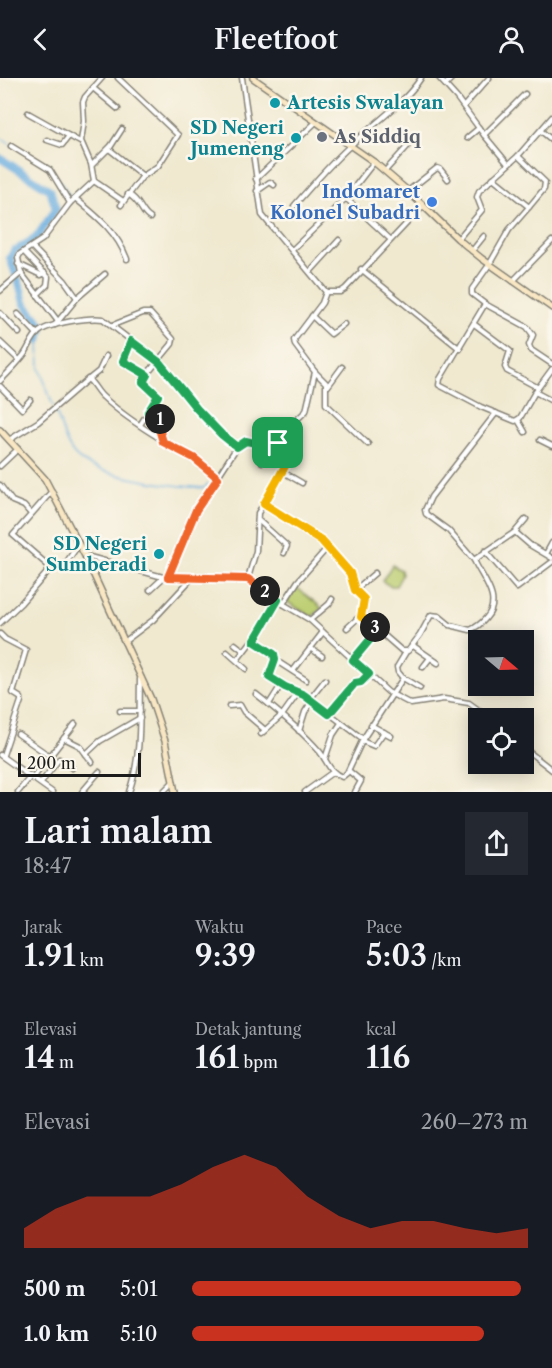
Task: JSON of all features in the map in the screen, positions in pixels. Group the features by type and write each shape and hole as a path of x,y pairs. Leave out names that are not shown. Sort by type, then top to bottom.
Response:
{"main road":[{"path":"253,78 374,162 489,265 552,308"},
{"path":"0,430 41,473 85,556 151,699 165,741 175,792"}],"street":[{"path":"102,78 84,99 81,142 92,165 94,181 122,203 143,176 158,166 178,135 118,78"},
{"path":"242,78 262,215 326,292"},
{"path":"294,206 313,183 351,145 404,99 421,78"},
{"path":"439,78 464,106 508,164"},
{"path":"446,84 452,78"},
{"path":"464,106 487,80 481,78"},
{"path":"93,88 118,109"},
{"path":"484,135 525,94"},
{"path":"28,113 81,142"},
{"path":"458,239 482,210 477,195 518,156 552,117"},
{"path":"256,179 317,122"},
{"path":"467,138 479,128"},
{"path":"92,165 109,148 122,129"},
{"path":"541,131 552,140"},
{"path":"47,140 62,145 69,135"},
{"path":"11,146 50,171 73,201 111,230 128,259"},
{"path":"385,171 407,147"},
{"path":"109,148 143,176"},
{"path":"518,156 545,182 544,189 509,230 472,294 485,304 527,327 532,335 531,350 552,364"},
{"path":"292,250 346,198 374,162"},
{"path":"408,191 437,168 448,179"},
{"path":"493,178 529,207"},
{"path":"56,323 37,295 19,275 19,256 43,239 73,201 94,181"},
{"path":"257,191 270,182 274,185"},
{"path":"337,190 390,239"},
{"path":"128,194 141,205 150,219"},
{"path":"326,292 340,291 345,288 423,206"},
{"path":"472,251 484,237"},
{"path":"310,272 339,240"},
{"path":"513,281 552,241"},
{"path":"32,247 65,281 77,298"},
{"path":"24,252 48,277 47,285 37,295"},
{"path":"18,264 36,274 45,273"},
{"path":"361,269 460,349"},
{"path":"0,381 19,360 37,334 56,323 77,298 105,274"},
{"path":"1,289 19,275"},
{"path":"326,292 322,303 295,337 294,342 328,387"},
{"path":"485,304 440,379 439,385 496,413 518,420"},
{"path":"112,325 143,313 152,314 173,339 172,344 143,382 158,396 140,425"},
{"path":"18,314 37,334"},
{"path":"1,316 19,333"},
{"path":"312,316 331,334 344,324"},
{"path":"56,323 95,318 103,319 112,325 159,362 197,409 237,447"},
{"path":"474,324 510,351 505,367 507,371 552,401"},
{"path":"131,341 123,361 147,375"},
{"path":"0,342 19,360"},
{"path":"9,440 38,422 92,378 106,356"},
{"path":"342,367 328,387 326,404 368,444"},
{"path":"518,420 536,389 552,369"},
{"path":"150,590 166,577 196,510 237,447 246,441 267,446 278,443 288,428 306,411 315,372"},
{"path":"92,378 103,398 121,413 165,444 202,462 218,478"},
{"path":"0,386 22,410 30,400"},
{"path":"148,412 164,422"},
{"path":"420,688 403,678 397,667 431,615 439,616 450,625 470,630 486,619 494,604 492,595 474,560 448,530 424,510 431,497 496,413"},
{"path":"161,439 161,429 166,416"},
{"path":"518,420 525,432"},
{"path":"540,440 552,446"},
{"path":"248,579 256,551 258,513 289,459 289,454 278,443"},
{"path":"262,462 267,446"},
{"path":"0,466 18,449"},
{"path":"283,472 302,483"},
{"path":"0,485 12,501 24,506 31,514"},
{"path":"51,568 13,535 52,491"},
{"path":"264,504 321,540 328,547 352,576 355,590 365,602 361,617"},
{"path":"474,560 515,532 526,519"},
{"path":"258,520 287,546 284,552"},
{"path":"485,551 517,588 552,560 515,532"},
{"path":"546,554 552,543"},
{"path":"0,623 51,568 66,563 79,544"},
{"path":"283,604 298,581 328,547"},
{"path":"85,556 166,577 248,579 310,620 391,694 411,704 444,699 469,703 476,708"},
{"path":"355,590 375,573"},
{"path":"124,642 153,620 193,577"},
{"path":"310,620 332,599"},
{"path":"237,660 254,641 278,600"},
{"path":"347,628 355,619 361,617"},
{"path":"361,617 406,652"},
{"path":"353,660 378,630"},
{"path":"293,671 323,632"},
{"path":"0,634 26,650 13,693 21,698 21,701 1,755 52,792"},
{"path":"254,641 272,651 275,660 269,677 311,700 362,740 374,746 384,732"},
{"path":"234,644 244,651"},
{"path":"412,645 438,663"},
{"path":"310,648 322,656"},
{"path":"227,652 246,669"},
{"path":"423,667 430,658"},
{"path":"275,660 306,680"},
{"path":"329,714 355,683 361,682 369,674"},
{"path":"256,694 282,714 325,759 333,772 342,777 349,771 371,724 403,678"},
{"path":"129,792 140,744 140,679"},
{"path":"299,731 311,700 325,680"},
{"path":"269,704 281,685"},
{"path":"229,706 240,705 263,732 282,714 298,693"},
{"path":"120,711 140,711"},
{"path":"86,754 100,741 140,718"},
{"path":"325,759 333,735 341,723"},
{"path":"18,792 52,755 75,724"},
{"path":"371,724 391,736"},
{"path":"18,734 72,768"},
{"path":"64,738 80,746 92,762"},
{"path":"534,756 552,770"},
{"path":"40,783 59,759"},
{"path":"349,771 361,781 355,792"},
{"path":"82,792 99,772"},
{"path":"305,792 333,772"},
{"path":"163,792 173,783"},
{"path":"86,788 90,792"}],"green space":[{"path":"392,565 401,570 402,575 396,586 390,586 382,581"},
{"path":"296,587 322,608 312,617 287,602"}],"waterway":[{"path":"0,137 11,145"},
{"path":"0,158 50,190 56,209 36,238 20,248"},
{"path":"54,173 72,199"},
{"path":"14,251 10,258 24,303 42,325 39,340"},
{"path":"39,340 40,369 53,406"},
{"path":"55,411 73,453 97,468 134,479 173,485 204,488 208,484"}],"place":[{"name":"Artesis Swalayan","path":"275,103"},
{"name":"As Siddiq","path":"322,137"},
{"name":"SD Negeri Jumeneng","path":"296,138"},
{"name":"Indomaret Kolonel Subadri","path":"432,202"},
{"name":"SD Negeri Sumberadi","path":"159,554"}],"route":[{"path":"131,341 159,362 197,409 237,447 244,441 264,446 278,443 289,454 289,459 264,504 321,540 330,549 350,573 353,587 364,599 361,617 378,630 353,660 369,674 361,682 355,683 329,714 304,695 269,677 275,660 274,654 254,641 278,600 248,579 168,577 196,510 218,478 202,462 163,442 160,432 164,422 148,412 158,395 143,383 147,375 123,361 131,341"}]}
